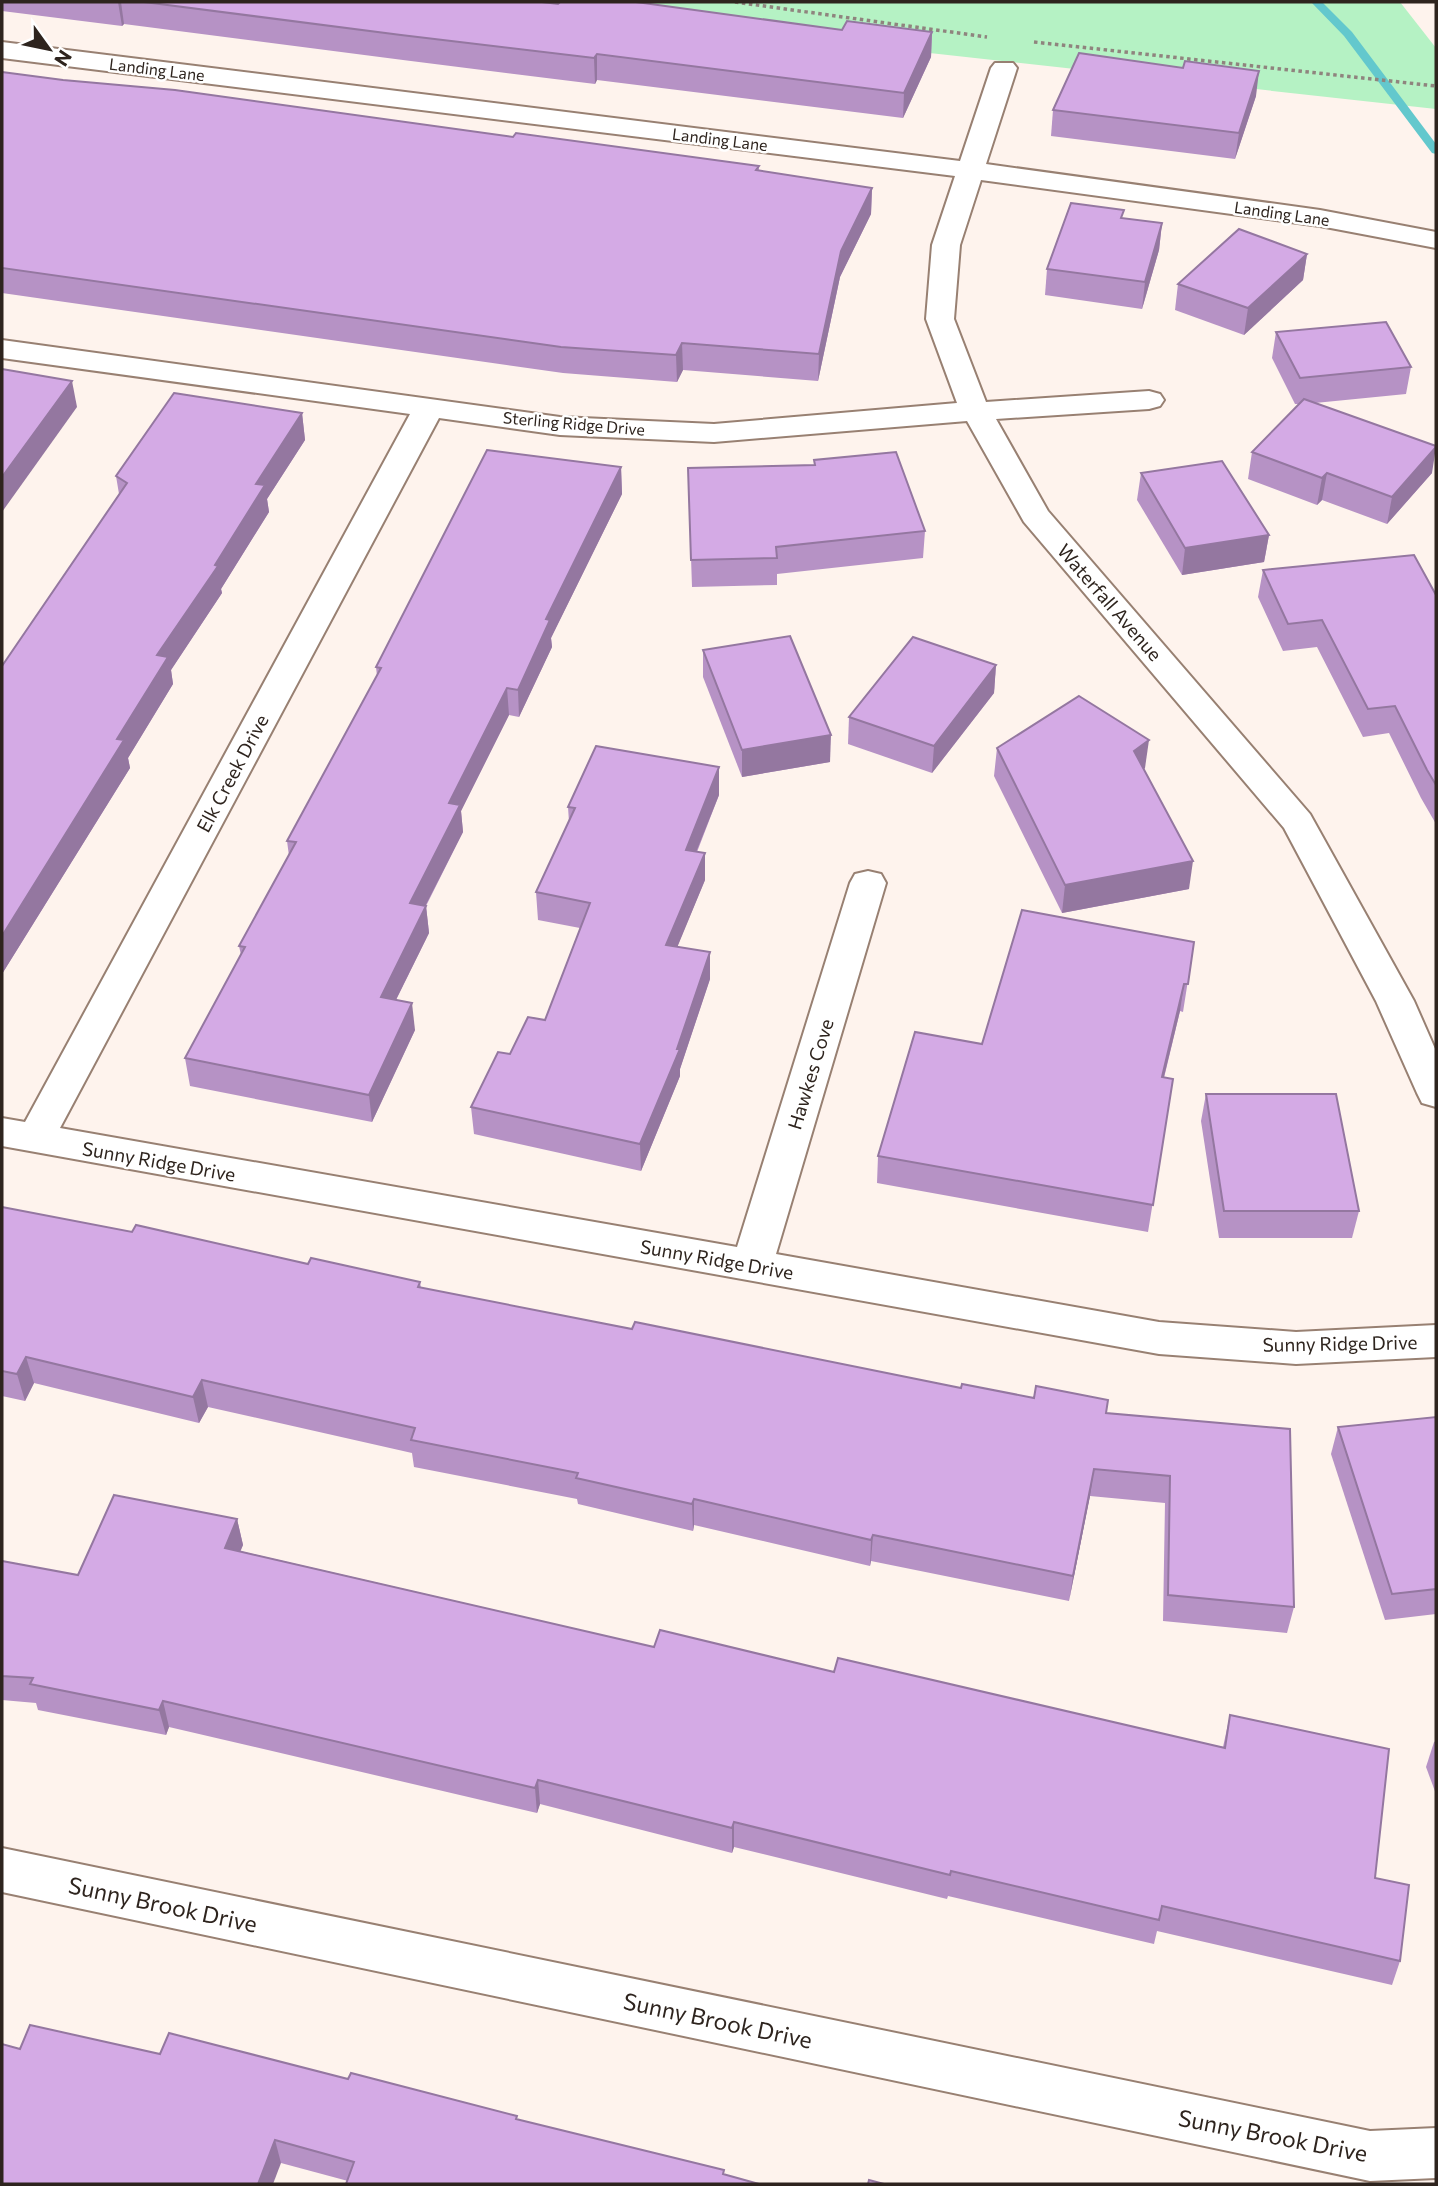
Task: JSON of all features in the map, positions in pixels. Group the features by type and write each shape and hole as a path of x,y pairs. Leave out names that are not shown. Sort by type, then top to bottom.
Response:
{"street":[{"name":"Landing Lane","path":"2,50 970,170 1320,218 1436,240"},
{"name":"Waterfall Avenue","path":"1000,53 970,170 946,245 940,319 976,410 1035,515 1298,822 1395,1001 1436,1093"},
{"name":"Sterling Ridge Drive","path":"2,349 561,426 714,433 976,410 1149,400"},
{"name":"Elk Creek Drive","path":"18,1135 429,408"},
{"name":"Hawkes Cove","path":"752,1266 868,883"},
{"name":"Sunny Ridge Drive","path":"18,1135 1159,1338 1296,1348 1436,1341"},
{"name":"Sunny Brook Drive","path":"2,1870 1370,2156 1436,2153"}],"path":[{"path":"736,2 1000,53"},
{"path":"1023,41 1436,86"}],"green space":[{"path":"468,2 1400,2 1436,48 1436,109"}],"building":[{"path":"144,2 636,2 842,30 847,21 932,32 904,93 597,54 594,58"},
{"path":"1079,53 1183,68 1185,61 1259,71 1239,133 1053,110"},
{"path":"2,72 175,90 513,137 516,133 759,166 756,170 872,188 841,251 819,354 682,343 676,355 561,347 2,268"},
{"path":"1071,203 1124,210 1121,218 1162,223 1145,282 1047,269"},
{"path":"1239,229 1307,254 1248,308 1178,284"},
{"path":"1386,322 1411,367 1300,378 1276,332"},
{"path":"2,369 72,381 2,477"},
{"path":"174,393 302,413 256,484 265,485 215,565 218,566 157,655 168,657 117,739 124,740 2,936 2,666 127,483 116,476"},
{"path":"1304,399 1436,447 1392,497 1327,473 1322,478 1252,452"},
{"path":"487,450 621,467 546,619 550,620 518,690 507,688 449,803 460,805 410,903 426,906 381,997 412,1003 369,1095 185,1058 245,947 239,946 296,842 287,841 381,668 376,667"},
{"path":"896,452 925,531 776,547 777,558 691,560 688,468 815,465 814,460"},
{"path":"1222,461 1269,535 1185,548 1141,473"},
{"path":"1414,555 1436,595 1436,785 1395,706 1368,709 1322,620 1288,624 1263,570"},
{"path":"790,636 831,735 742,750 703,650"},
{"path":"913,637 996,665 934,746 849,717"},
{"path":"1079,696 1149,740 1134,751 1193,861 1065,885 997,748"},
{"path":"596,746 719,767 686,850 705,853 666,945 710,952 677,1049 680,1049 640,1144 471,1107 498,1052 510,1054 528,1017 545,1020 590,903 536,892 575,808 568,807"},
{"path":"1022,910 1194,942 1188,984 1184,984 1162,1077 1173,1079 1153,1205 878,1156 915,1032 982,1044"},
{"path":"1206,1094 1336,1094 1359,1211 1224,1211"},
{"path":"2,1207 132,1232 136,1225 308,1264 311,1258 420,1282 418,1287 632,1329 635,1322 961,1388 962,1384 1034,1398 1036,1386 1108,1400 1106,1413 1290,1429 1294,1607 1168,1595 1170,1476 1094,1469 1073,1576 873,1535 871,1540 694,1499 692,1504 576,1478 578,1473 411,1440 415,1428 202,1380 193,1397 26,1357 17,1374 2,1371"},
{"path":"1436,1417 1436,1589 1392,1594 1338,1427"},
{"path":"114,1495 237,1519 225,1548 654,1647 660,1630 834,1672 838,1658 1225,1748 1230,1715 1389,1749 1375,1878 1409,1885 1400,1961 1162,1906 1159,1920 951,1871 950,1875 734,1822 732,1828 538,1780 535,1788 163,1701 159,1710 30,1684 33,1678 2,1676 2,1561 78,1575"},
{"path":"30,2025 160,2054 169,2033 348,2079 351,2073 517,2116 516,2119 724,2170 723,2174 759,2184 346,2184 354,2162 275,2140 258,2184 2,2184 2,2044 20,2049"},
{"path":"869,2180 884,2184 868,2184"}],"waterway":[{"path":"1316,2 1348,34 1436,151"}]}
